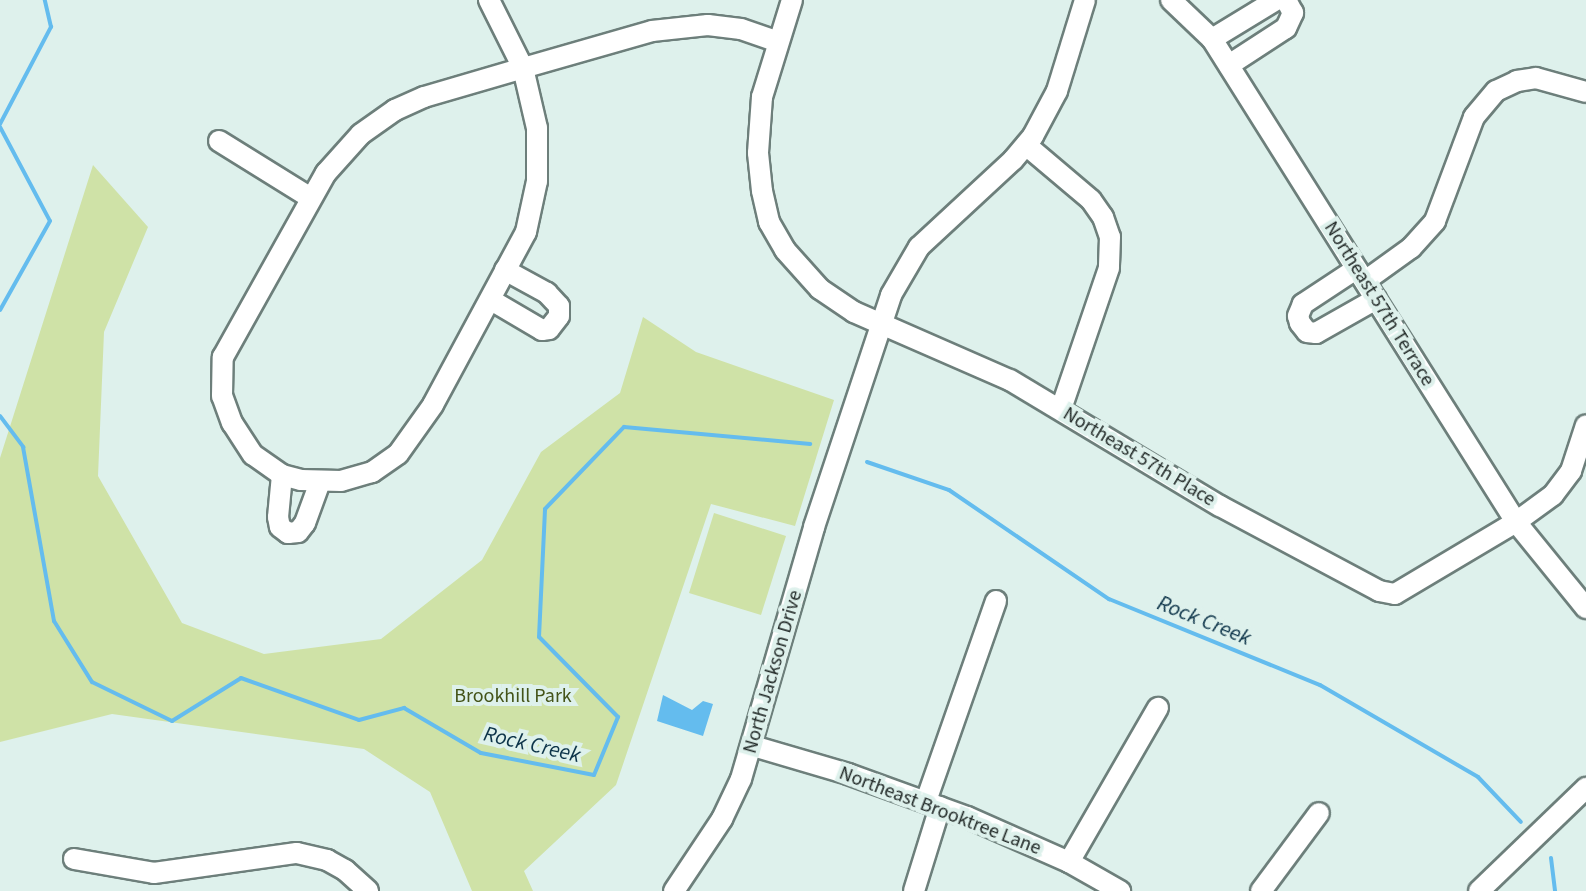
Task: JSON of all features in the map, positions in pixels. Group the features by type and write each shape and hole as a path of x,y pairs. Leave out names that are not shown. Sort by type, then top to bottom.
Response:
{"street":[{"path":"489,0 523,68 537,128 537,181 526,232 433,405 398,454 372,472 352,479 320,482 282,475 253,455 241,440 224,405 221,376 226,348 311,198 346,148 395,110 424,97 523,68 674,27 708,25 741,29 778,42"},
{"name":"Northeast 57th Place","path":"792,0 762,97 758,134 759,172 769,222 785,250 820,289 879,325 974,362 1061,409 1220,506 1379,591 1395,594 1516,522"},
{"name":"North Jackson Drive","path":"674,891 722,819 753,746 814,527 891,295 919,247 1026,145 1057,91 1085,0"},
{"name":"Northeast 57th Terrace","path":"1171,0 1212,39 1516,522 1586,608"},
{"path":"1212,39 1276,0"},
{"path":"1229,65 1286,28 1293,13 1286,0"},
{"path":"1376,299 1316,333 1307,332 1298,316 1303,304 1411,248 1435,221 1474,117 1496,91 1517,81 1536,78 1586,92"},
{"path":"219,141 311,198"},
{"path":"1026,145 1091,200 1107,227 1111,247 1109,268 1061,409"},
{"path":"491,300 542,330 549,329 559,316 559,306 547,293 505,270"},
{"path":"1516,522 1553,495 1566,480 1586,425"},
{"path":"282,475 278,517 280,527 288,533 298,532 305,523 320,482"},
{"path":"914,891 933,804 996,601"},
{"path":"1069,862 1158,708"},
{"name":"Northeast Brooktree Lane","path":"753,746 933,804 1069,862 1120,891"},
{"path":"1479,891 1586,788"},
{"path":"1261,891 1319,813"},
{"path":"74,859 154,873 297,853 327,860 345,870 368,891"}],"green space":[{"name":"Brookhill Park","path":"93,165 148,227 104,332 98,476 182,623 264,654 381,639 482,560 541,452 620,393 643,317 696,352 834,400 795,526 711,504 616,785 524,871 533,891 472,891 430,792 364,749 112,714 0,742 0,458"},
{"path":"714,513 786,536 761,615 689,593"}],"water":[{"path":"663,695 692,710 703,701 713,704 703,736 657,721"}],"waterway":[{"name":"Rock Creek","path":"0,124 51,27 45,0"},
{"name":"Rock Creek","path":"0,127 50,221 0,310"},
{"name":"Rock Creek","path":"0,416 23,447 54,621 92,682 172,721 241,678 359,720 404,708 481,753 594,775 618,717 539,637 545,509 624,427 810,444"},
{"name":"Rock Creek","path":"867,462 949,490 1109,599 1320,685 1478,777 1521,822"},
{"name":"Rock Creek","path":"1551,858 1555,891"}]}
